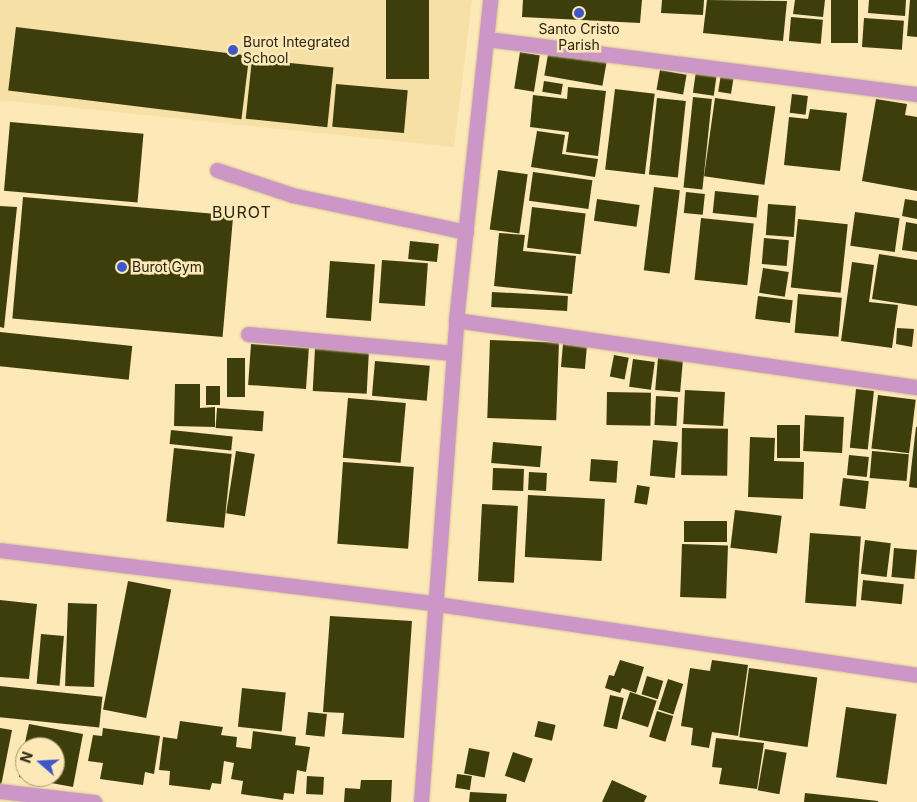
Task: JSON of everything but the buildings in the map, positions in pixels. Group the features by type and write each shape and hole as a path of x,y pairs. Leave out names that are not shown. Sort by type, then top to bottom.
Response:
{"street":[{"path":"422,802 456,320 490,0"},
{"path":"487,39 917,94"},
{"path":"217,170 292,195 466,232"},
{"path":"456,320 917,387"},
{"path":"248,334 454,353"},
{"path":"0,550 437,604 917,675"},
{"path":"0,791 94,802"}],"shaded area":[{"name":"Burot Integrated School","path":"0,0 472,0 454,147 0,100"}],"place":[{"name":"Santo Cristo Parish","path":"579,13"},
{"name":"Burot Integrated School","path":"233,50"},
{"name":"Burot Gym","path":"122,267"}],"district":[{"name":"BUROT","path":"242,212"}]}
